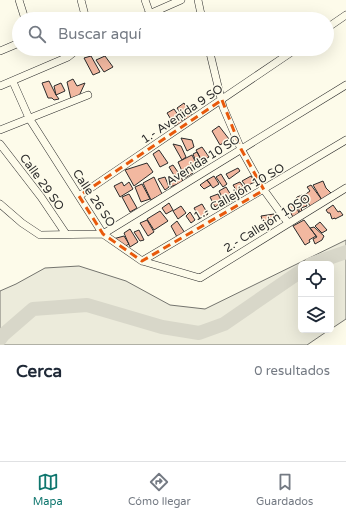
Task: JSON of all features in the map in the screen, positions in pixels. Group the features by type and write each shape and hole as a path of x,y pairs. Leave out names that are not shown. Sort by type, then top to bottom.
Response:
{"street":[{"path":"18,0 22,12"},
{"path":"81,0 84,12"},
{"path":"145,0 149,12"},
{"path":"154,12 181,0"},
{"path":"198,0 201,12"},
{"path":"334,23 346,15"},
{"path":"0,51 12,46"},
{"path":"0,86 13,82 69,56"},
{"path":"211,56 223,107 241,149 264,190 288,223"},
{"name":"1.- Avenida 9 SO","path":"79,196 286,56"},
{"name":"Calle 26 SO","path":"13,82 28,118 103,234 142,261 200,278"},
{"name":"Avenida 10 SO","path":"103,234 346,85"},
{"path":"0,130 88,95"},
{"name":"1.- Callejón 10 SO","path":"142,261 346,140"},
{"name":"Calle 29 SO","path":"0,144 41,197 66,234"},
{"name":"2.- Callejón 10SO","path":"200,278 346,188"},
{"path":"0,204 22,223 40,235 103,234"}],"highlighted area":[{"path":"222,100 241,149 264,190 142,261 103,234 79,196"}],"shaded area":[{"path":"346,240 346,319 334,327 334,261 303,261"},
{"path":"298,263 298,333 325,333 307,345 0,345 0,291 45,268 79,266 126,281 170,305 205,309"}],"building":[{"path":"91,56 100,72 93,75 84,58"},
{"path":"105,56 113,67 104,72 96,60"},
{"path":"73,79 77,86 85,83 79,96 71,99 67,82"},
{"path":"49,81 59,99 54,100 52,98 48,98 42,83"},
{"path":"61,83 65,91 56,95 54,86"},
{"path":"184,103 192,116 185,120 177,108"},
{"path":"174,109 183,122 175,126 167,113"},
{"path":"219,126 229,139 220,145 212,131"},
{"path":"181,138 192,140 194,147 187,151"},
{"path":"173,144 181,146 186,157 182,160"},
{"path":"202,147 209,157 202,161 196,150"},
{"path":"159,150 168,163 160,167 153,154"},
{"path":"197,152 204,165 198,167 193,154"},
{"path":"192,155 198,167 192,169 193,173 185,178 178,162"},
{"path":"147,163 153,172 134,186 125,170"},
{"path":"173,165 180,175 175,177 169,167"},
{"path":"238,168 240,171 229,179 226,174"},
{"path":"221,174 227,184 223,187 216,177"},
{"path":"181,176 183,182 170,187 168,181"},
{"path":"214,176 219,184 213,188 207,180"},
{"path":"251,176 255,182 246,186 242,181"},
{"path":"154,177 162,194 151,200 143,183"},
{"path":"165,177 169,187 165,190 158,179"},
{"path":"207,180 211,185 204,189 200,185"},
{"path":"323,181 326,188 331,193 322,200 313,185"},
{"path":"122,182 124,186 129,182 133,189 120,197 114,186"},
{"path":"240,182 245,189 239,195 233,185"},
{"path":"142,184 150,199 141,202 135,187"},
{"path":"311,185 322,200 311,207 303,196 310,191 307,187"},
{"path":"226,187 234,200 226,205 219,191"},
{"path":"129,194 137,208 130,212 122,197"},
{"path":"218,194 222,202 215,207 210,197"},
{"path":"302,195 307,206 301,208 302,211 300,212 294,201 297,197"},
{"path":"169,203 173,210 166,214 162,208"},
{"path":"202,204 208,214 200,219 194,208"},
{"path":"293,205 294,209 297,208 299,213 293,217 287,206"},
{"path":"333,205 338,212 340,211 343,215 335,219 332,219 330,213 326,210"},
{"path":"181,206 186,213 178,219 173,211"},
{"path":"160,211 168,221 154,230 147,219"},
{"path":"190,212 195,220 191,223 186,216"},
{"path":"274,214 275,221 267,224 263,222 261,216"},
{"path":"147,220 154,232 148,236 140,223"},
{"path":"304,220 316,236 309,240 310,242 305,245 293,226"},
{"path":"177,221 185,233 177,237 171,226"},
{"path":"320,222 327,230 322,233 315,226"},
{"path":"314,227 324,236 322,240 315,244 313,239 317,237 310,228"},
{"path":"130,229 138,242 130,247 124,233"},
{"path":"139,230 144,240 140,241 134,232"},
{"path":"124,236 129,244 122,248 113,239"}],"waterway":[{"path":"320,261 346,252"},
{"path":"0,339 33,309 87,305 162,327 199,333 224,324 298,273"}]}
